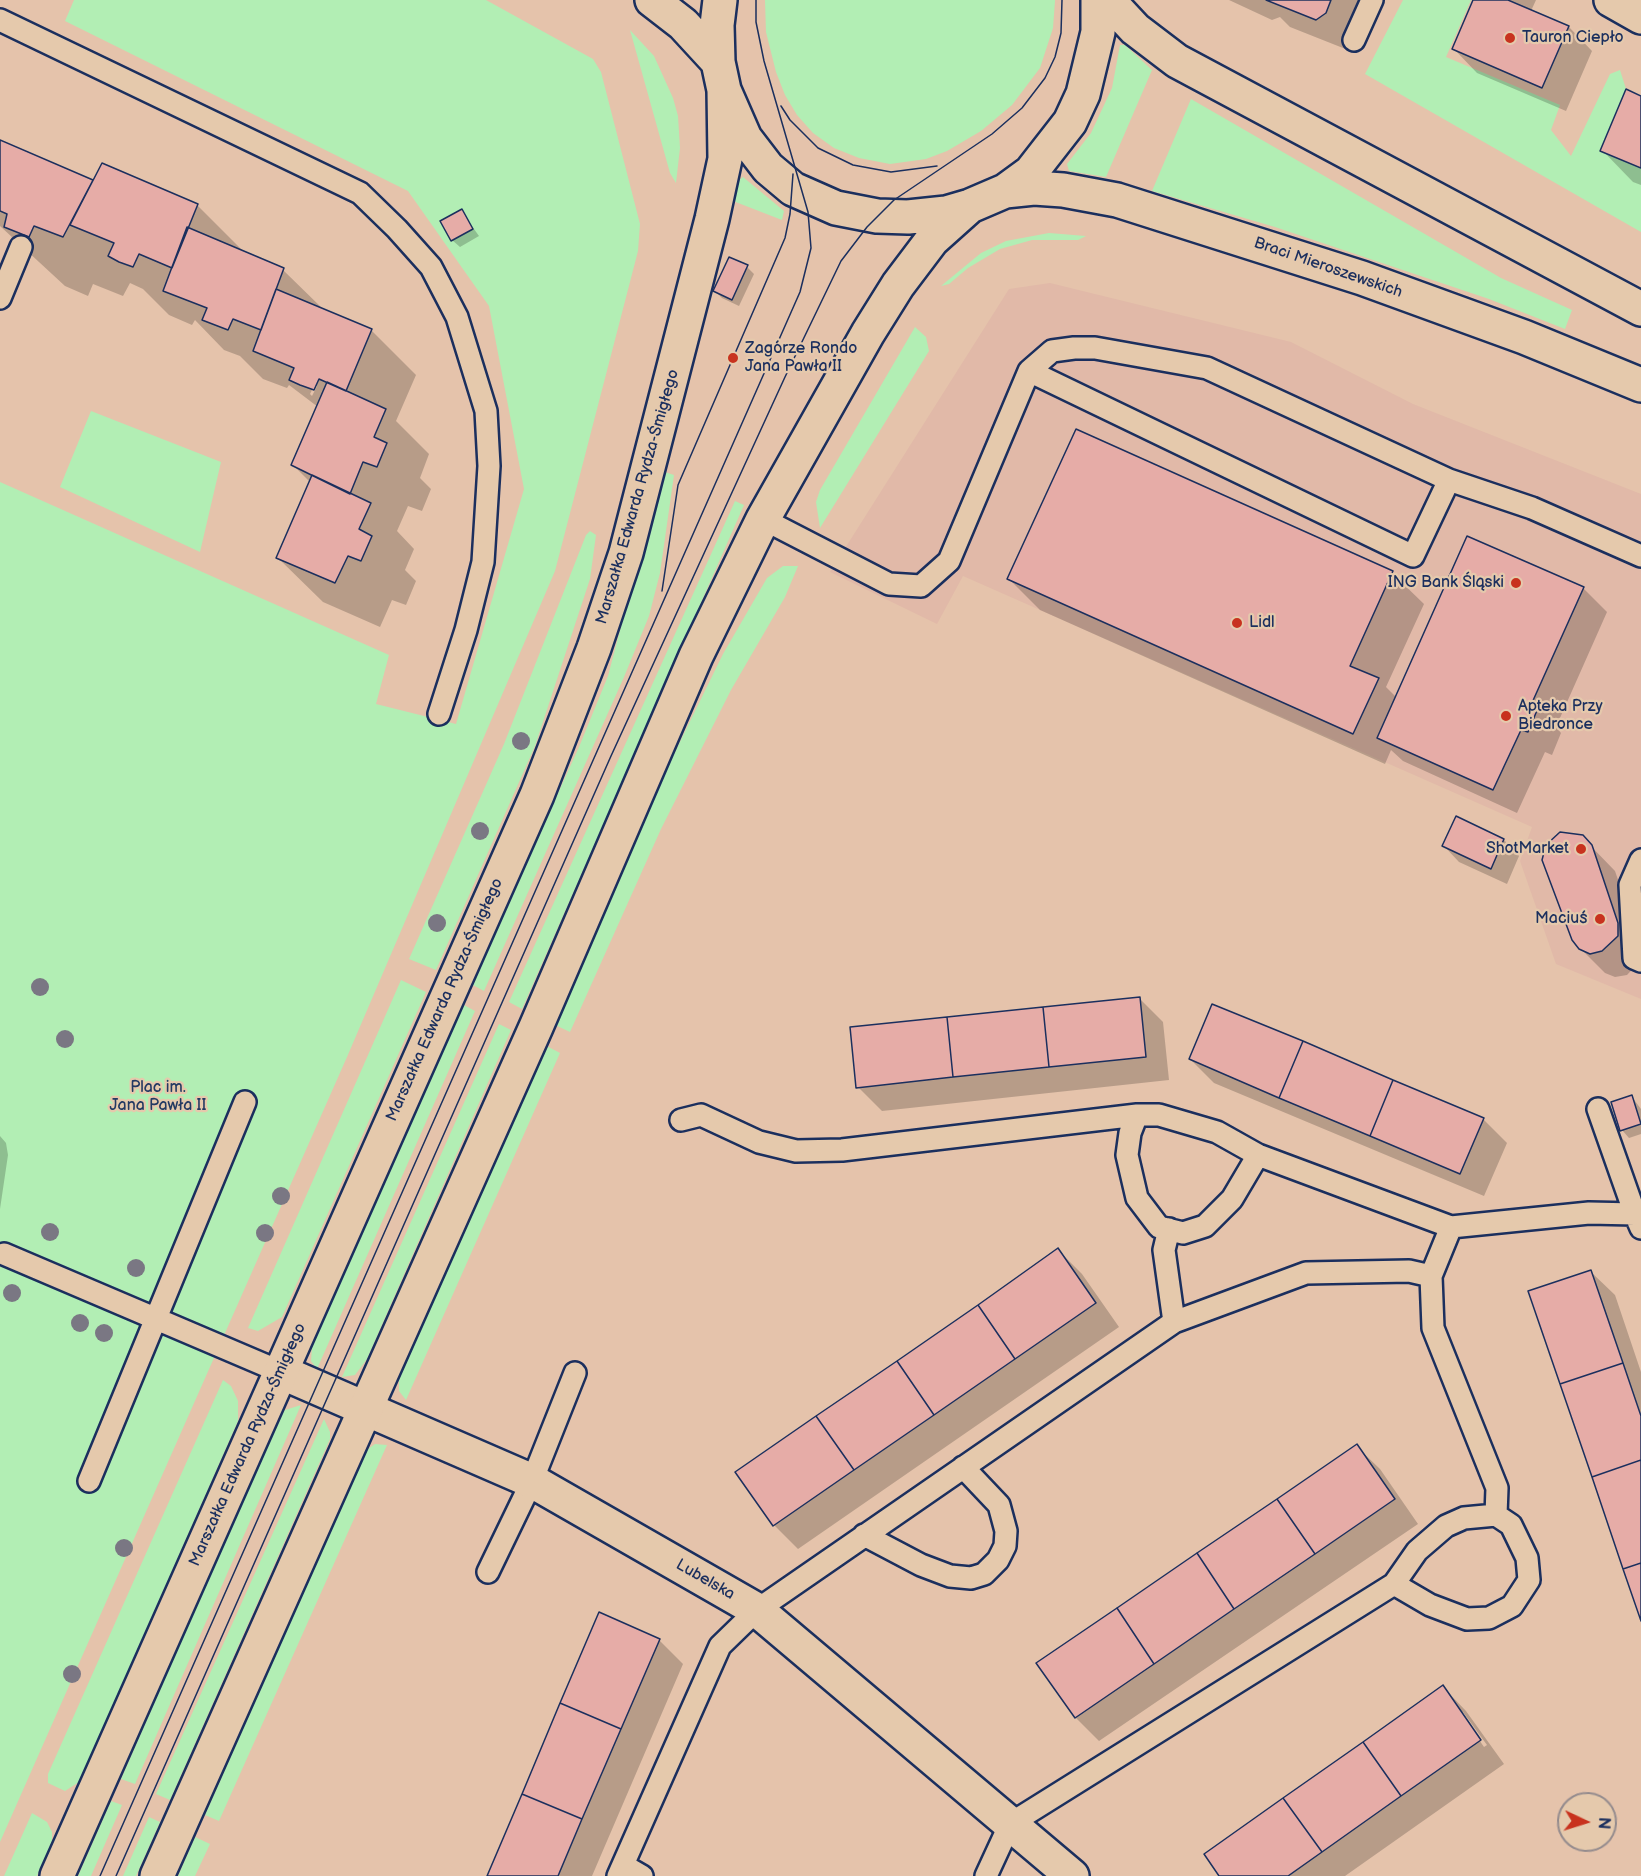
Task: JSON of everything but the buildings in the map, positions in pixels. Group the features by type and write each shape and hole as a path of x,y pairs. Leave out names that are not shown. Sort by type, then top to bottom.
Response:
{"street":[{"path":"652,0 683,24 721,76 733,116 750,145 768,168 793,189 836,208 877,216 908,217 946,213 970,206 1005,191 1031,172 1070,122 1083,94 1098,32 1098,0"},
{"name":"Marszałka Edwarda Rydza-Śmigłego","path":"57,1876 537,795 594,648 626,553 712,219 725,159 717,25 720,0"},
{"path":"1108,0 1135,29 1177,61 1641,309"},
{"path":"1611,0 1641,17"},
{"name":"Braci Mieroszewskich","path":"1005,191 1034,188 1063,190 1117,200 1362,278 1524,337 1641,385"},
{"path":"157,1876 364,1407 536,1027 696,656 763,519 867,333 898,285 932,240 970,206"},
{"name":"Lubelska","path":"281,1372 532,1481 757,1610 1072,1876"}],"lane":[{"path":"1354,40 1371,0"},
{"path":"0,20 360,193 431,267 457,317 486,411 489,466 483,562 466,630 439,714"},
{"path":"0,298 21,247"},
{"path":"763,519 889,584 921,586 949,561 1029,371 1052,351 1095,348 1207,368 1449,480 1532,508 1641,556"},
{"path":"1029,371 1413,556 1449,480"},
{"path":"1641,860 1630,885 1634,958 1641,961"},
{"path":"89,1481 154,1318 245,1102"},
{"path":"681,1120 701,1115 759,1142 796,1151 819,1151 1137,1115 1160,1116 1217,1131 1258,1155 1451,1227 1589,1214 1638,1221 1599,1109"},
{"path":"1137,1115 1130,1133 1127,1155 1137,1198 1159,1227 1184,1233 1205,1226 1232,1198 1258,1155"},
{"path":"1451,1227 1431,1275 1433,1328 1497,1488 1496,1515"},
{"path":"1169,1229 1164,1250 1174,1322"},
{"path":"4,1254 281,1372"},
{"path":"642,1876 621,1871 720,1646 757,1610 1174,1322 1306,1273 1409,1271 1431,1275"},
{"path":"488,1572 532,1481 575,1373"},
{"path":"864,1535 921,1565 950,1576 971,1578 984,1574 998,1560 1005,1546 1005,1524 999,1505 963,1467"},
{"path":"986,1876 1010,1824 1394,1584 1417,1551 1446,1526 1464,1518 1496,1515 1511,1525 1527,1558 1529,1580 1512,1606 1489,1618 1467,1619 1430,1605 1394,1584"}],"shaded area":[{"path":"1050,283 1291,342 1413,404 1641,494 1641,999 1556,964 1520,861 1532,827 963,576 937,624 830,572 1009,289"}],"green space":[{"name":"Plac im. Jana Pawła II","path":"74,0 486,0 593,59 601,72 640,224 638,251 555,571 347,1057 0,1842 0,482 389,655 376,704 456,724 524,489 489,306 408,191 65,21"},
{"path":"765,0 1055,1 1053,28 1040,68 1012,105 981,131 947,151 926,159 890,164 859,158 834,148 813,133 797,115 785,95 776,72 766,32"},
{"path":"1403,0 1471,0 1446,57 1560,105 1551,130 1571,156 1610,74 1620,70 1626,89 1600,150 1641,168 1641,232 1365,74"},
{"path":"630,30 654,56 673,98 678,116 680,148 676,183 670,173"},
{"path":"1120,45 1125,45 1152,70 1106,177 1069,171 1067,164 1091,133 1112,88"},
{"path":"1191,99 1501,278 1572,310 1565,329 1489,299 1275,227 1152,191"},
{"path":"743,177 784,211 782,220 733,201 738,181"},
{"path":"1049,233 1086,236 1078,240 1032,240 1000,249 968,268 949,284 941,286 981,253 1006,241"},
{"path":"915,327 926,337 929,351 820,528 816,502 820,490"},
{"path":"91,411 221,462 200,552 60,487"},
{"path":"665,472 674,475 660,573 649,616 484,991 471,984 579,747 608,676 658,485"},
{"path":"735,501 744,505 522,1009 509,1002"},
{"path":"590,531 596,535 590,579 535,746 436,970 409,959 504,744 586,535"},
{"path":"783,566 798,566 785,597 731,690 661,829 570,1032 553,1024 648,807 723,654 767,578"},
{"path":"401,980 426,992 282,1317 258,1331 248,1328"},
{"path":"462,1004 475,1011 317,1369 311,1361 312,1347"},
{"path":"499,1024 511,1030 367,1359 355,1375 342,1377"},
{"path":"543,1044 560,1053 406,1400 399,1391 399,1379 408,1351"},
{"path":"223,1380 231,1386 238,1401 238,1421 79,1782 65,1791 48,1783 48,1774"},
{"path":"301,1405 135,1784 121,1779 279,1416 285,1410"},
{"path":"324,1419 330,1432 330,1439 170,1800 156,1794"},
{"path":"375,1444 387,1445 219,1821 205,1815 365,1451"},
{"path":"111,1801 122,1805 91,1876 78,1876"},
{"path":"32,1813 47,1822 52,1832 52,1841 37,1876 4,1876"},
{"path":"149,1817 160,1822 136,1876 123,1876"},
{"path":"195,1837 210,1844 195,1876 178,1876"}],"tram line":[{"path":"100,1876 800,292 811,248 808,212 764,61 756,22 756,0"},
{"path":"116,1876 611,756 785,377 841,261 867,227 894,200 992,134 1022,108 1045,78 1055,57 1061,33 1062,0"},
{"path":"781,106 790,120 818,148 853,165 891,172 937,166"},
{"path":"662,591 678,485 785,238 790,214 793,174"}],"place":[{"name":"Tauron Ciepło","path":"1510,38"},
{"name":"Zagórze Rondo Jana Pawła II","path":"733,358"},
{"name":"ING Bank Śląski","path":"1516,583"},
{"name":"Lidl","path":"1237,623"},
{"name":"Apteka Przy Biedronce","path":"1506,716"},
{"name":"ShotMarket","path":"1581,849"},
{"name":"Maciuś","path":"1600,919"}]}
